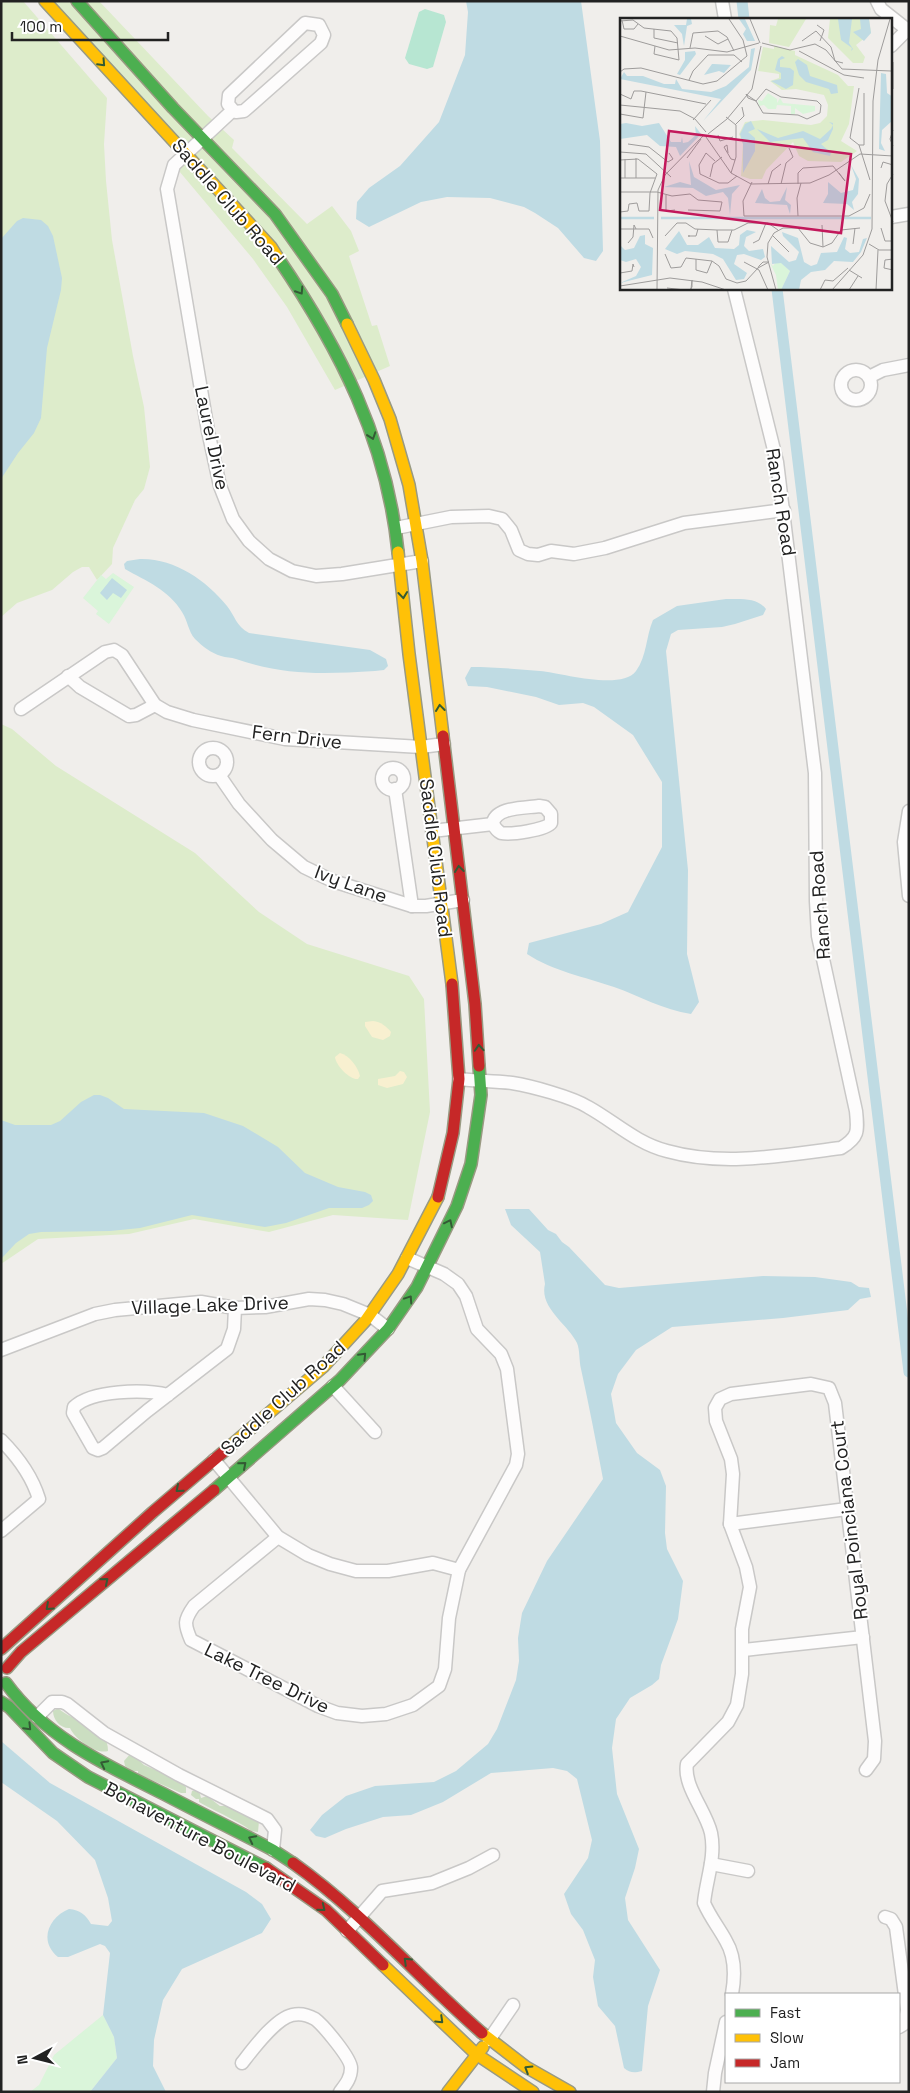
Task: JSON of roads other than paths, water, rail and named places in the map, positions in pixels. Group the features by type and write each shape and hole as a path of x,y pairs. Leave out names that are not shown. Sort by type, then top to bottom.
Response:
{"street":[{"name":"Saddle Club Road","path":"1,1648 214,1460 323,1367 370,1315 398,1274 437,1202 454,1133 459,1079 453,995 396,528 384,470 352,383 339,356 304,296 271,247 45,1"},
{"name":"Saddle Club Road","path":"4,1663 21,1652 333,1386 388,1330 417,1287 457,1206 471,1164 479,1120 481,1081 475,1004 422,561 401,452 390,419 374,380 332,294 275,214 202,139 78,1"},
{"path":"722,1 725,18"},
{"path":"876,1 881,9 908,31 892,45"},
{"path":"305,23 319,25 324,35 321,43 244,111 236,112 233,110 228,104 229,95 305,23"},
{"name":"Laurel Drive","path":"233,110 174,165 167,189 210,442 220,486 233,519 249,541 269,559 292,571 316,576 342,574 422,561"},
{"path":"892,217 909,214"},
{"name":"Ranch Road","path":"459,1079 513,1083 560,1096 588,1106 617,1127 642,1141 666,1151 690,1156 745,1159 841,1148 854,1140 858,1128 856,1111 818,936 815,773 784,510 777,462 734,290"},
{"path":"869,377 883,370 909,365"},
{"path":"396,528 451,517 489,516 502,519 511,530 519,550 528,554 538,555 551,551 574,554 605,548 684,523 784,510"},
{"path":"21,709 68,676 105,652 114,650 122,655 155,705 136,715 129,716 80,687 68,676"},
{"name":"Fern Drive","path":"155,705 167,712 193,720 285,739 422,747 444,744"},
{"name":"Ivy Lane","path":"219,775 239,804 272,840 304,867 333,881 412,906 463,900"},
{"path":"395,789 412,906"},
{"path":"909,811 904,842 909,896"},
{"path":"432,831 493,824"},
{"name":"Lake Tree Drive","path":"278,1537 194,1606 186,1616 185,1628 191,1640 318,1706 336,1713 362,1716 398,1711 413,1705 439,1686 446,1669 449,1618 459,1570 516,1465 518,1454 507,1369 501,1354 477,1329 466,1296 458,1284 444,1274 407,1258"},
{"name":"Village Lake Drive","path":"1,1350 81,1318 115,1310 201,1302 235,1308 265,1307 309,1299 325,1300 342,1304 370,1315 388,1330"},
{"path":"168,1395 136,1390 111,1393 78,1403 74,1407 73,1413 93,1448 98,1450 227,1349 234,1329 235,1308"},
{"name":"Royal Poinciana Court","path":"730,1524 733,1474 731,1459 716,1421 715,1408 720,1398 732,1394 811,1384 829,1388 835,1403 875,1742 874,1759 866,1770"},
{"name":"Saddle Club Road","path":"333,1386 375,1432"},
{"path":"1,1440 17,1456 36,1488 39,1499 1,1531"},
{"path":"214,1460 278,1537 308,1555 330,1564 356,1570 388,1571 433,1563 459,1570"},
{"path":"732,1993 734,1971 727,1942 704,1904 712,1856 711,1834 705,1815 685,1774 687,1764 728,1722 737,1705 744,1650 742,1629 750,1587 746,1567 730,1524 847,1509"},
{"path":"744,1650 863,1637"},
{"path":"4,1663 4,1687"},
{"name":"Bonaventure Boulevard","path":"4,1687 37,1717 97,1761 273,1850 331,1890 359,1915 462,2017 489,2040 523,2066 570,2092"},
{"path":"37,1717 52,1702 57,1701 67,1704 104,1733 179,1775 267,1819 275,1830 273,1850"},
{"name":"Bonaventure Boulevard","path":"1,1702 9,1707 53,1753 88,1777 275,1873 326,1910 476,2054 533,2092"},
{"path":"347,1931 359,1915 386,1889 432,1883 469,1868 493,1855"},
{"path":"711,1864 748,1871"},
{"path":"885,1917 891,1919 896,1927 907,2010 904,2024 900,2026"},
{"path":"448,2092 476,2054 489,2040 512,2005"},
{"path":"242,2062 278,2024 292,2015 304,2014 315,2020 348,2056 352,2066 349,2080 340,2092"},
{"path":"713,2092 715,2073 724,2043"}],"water":[{"path":"466,1 581,1 600,141 603,251 596,261 584,258 558,228 535,213 524,207 490,198 447,197 421,202 369,227 356,219 357,202 369,188 400,166 439,122 465,55 468,12"},
{"path":"23,218 41,220 48,226 53,236 62,278 61,290 47,348 41,418 34,433 1,479 1,239 17,221"},
{"path":"140,559 165,562 199,579 219,596 238,624 249,633 370,650 386,659 388,666 384,670 339,673 288,671 254,665 234,658 217,655 195,639 182,612 171,598 125,569 124,564 127,561"},
{"path":"112,578 127,590 121,598 113,593 107,600 100,593"},
{"path":"726,599 758,602 766,609 763,615 735,624 722,627 678,630 671,634 666,651 688,870 687,954 699,1002 691,1014 671,1009 614,987 547,965 527,954 529,943 601,924 628,912 662,847 662,782 633,735 594,707 583,703 559,705 536,697 487,687 468,686 465,678 471,667 540,671 605,680 618,680 628,677 640,665 653,620 677,606"},
{"path":"94,1095 108,1098 124,1109 204,1113 243,1126 278,1147 305,1173 338,1187 365,1192 371,1195 373,1201 362,1208 329,1208 286,1223 265,1227 192,1215 140,1228 110,1231 41,1232 29,1234 16,1243 1,1259 1,1120 15,1125 51,1125 60,1121 81,1102"},
{"path":"505,1209 529,1209 605,1285 619,1288 763,1276 815,1277 851,1282 859,1287 869,1288 871,1297 860,1299 848,1310 783,1318 672,1327 636,1350 618,1374 611,1394 616,1423 637,1453 660,1470 666,1486 665,1533 667,1549 683,1581 678,1619 661,1665 659,1679 630,1698 616,1719 612,1748 617,1794 639,1849 625,1898 628,1920 660,1970 648,2006 642,2071 637,2072 630,2072 624,2068 615,2026 598,2006 593,1977 595,1960 583,1930 571,1914 564,1894 588,1858 592,1840 577,1779 567,1771 553,1768 491,1773 443,1802 411,1815 383,1817 325,1838 316,1836 310,1830 322,1815 346,1796 375,1786 434,1782 456,1771 488,1744 497,1729 516,1680 519,1661 518,1638 522,1613 547,1561 603,1479 577,1343 546,1301 540,1252 511,1225"},
{"path":"1,1741 50,1783 246,1892 262,1904 271,1919 262,1933 182,1969 163,2000 154,2040 153,2066 166,2092 90,2092 117,2058 114,2037 103,2015 110,1953 105,1946 100,1944 68,1957 58,1957 48,1944 47,1937 51,1923 69,1909 76,1910 82,1914 91,1924 108,1926 112,1921 108,1898 95,1860 57,1821 1,1782"}],"waterway":[{"path":"742,1 744,18"},
{"path":"777,290 909,1372"}]}
